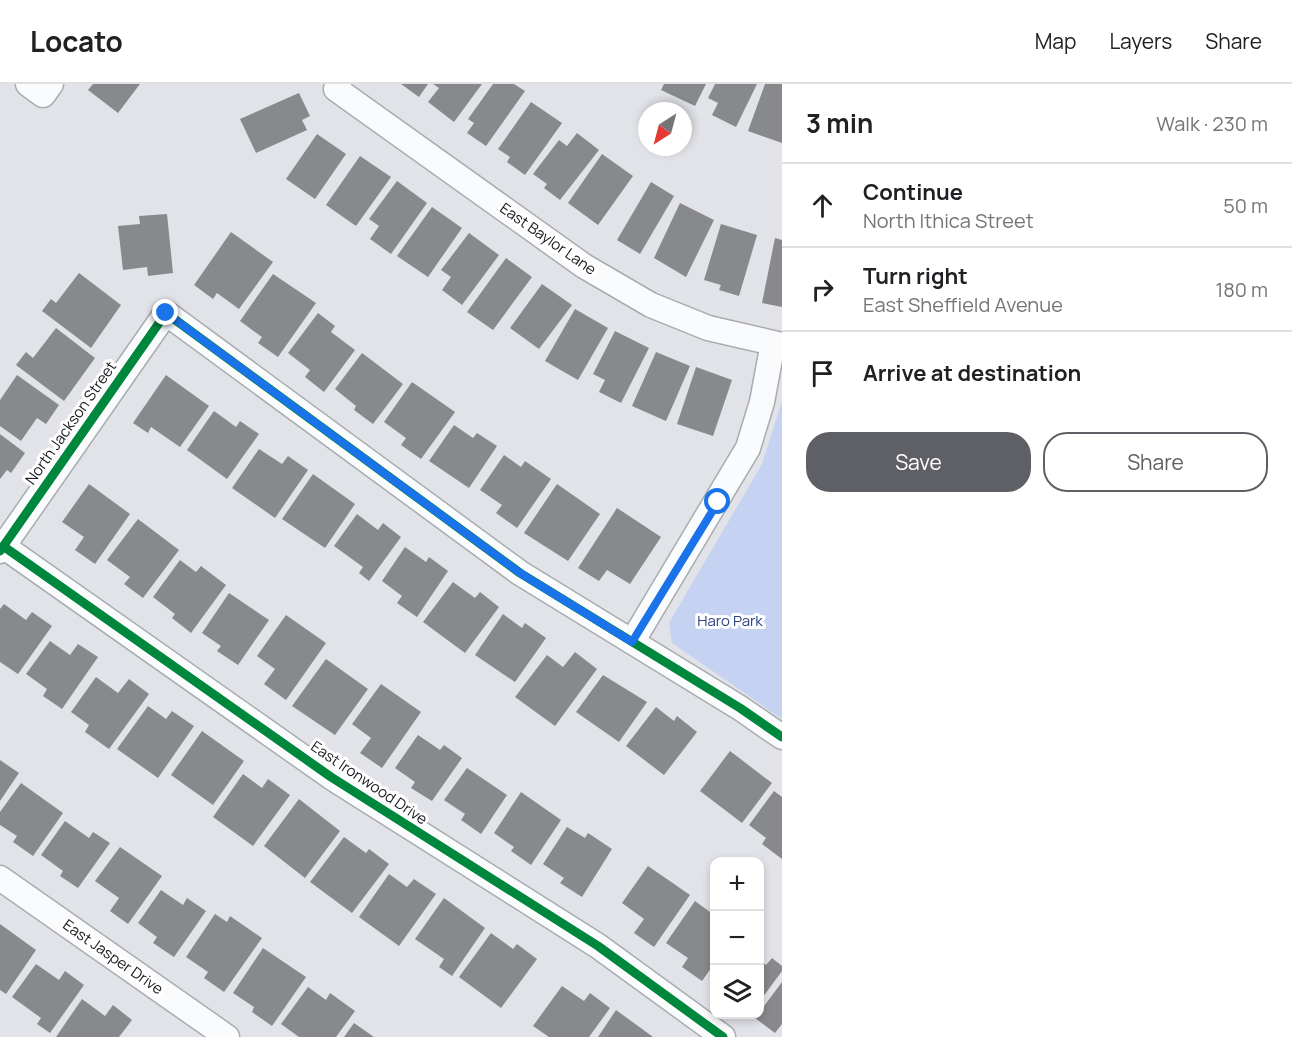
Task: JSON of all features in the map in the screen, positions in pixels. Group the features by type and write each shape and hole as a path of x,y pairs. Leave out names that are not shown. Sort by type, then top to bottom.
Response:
{"street":[{"path":"28,84 43,95 51,84"},
{"name":"East Baylor Lane","path":"337,86 584,266 642,300 708,328 777,344"},
{"name":"North Jackson Street","path":"2,548 166,313 520,573 632,642"},
{"path":"777,344 748,448 632,642 740,708 782,738"},
{"name":"East Ironwood Drive","path":"2,548 331,777 598,946 723,1037"},
{"name":"East Jasper Drive","path":"0,878 227,1037"}],"green space":[{"name":"Haro Park","path":"782,401 782,719 672,643 669,623 762,464"}],"building":[{"path":"93,84 140,84 118,113 88,90"},
{"path":"401,84 428,84 419,97"},
{"path":"433,84 482,84 454,122 428,102 439,88"},
{"path":"493,84 514,84 525,91 486,146 467,133 474,123 468,119"},
{"path":"664,84 706,84 695,106 692,102 686,102 661,90"},
{"path":"715,84 757,84 736,127 712,115 718,103 708,98"},
{"path":"765,84 782,84 782,143 748,131"},
{"path":"299,93 310,116 302,120 307,130 256,153 240,119"},
{"path":"531,102 562,123 525,175 507,162 510,157 498,149"},
{"path":"577,133 599,150 560,200 544,188 547,184 533,174 559,140 567,146"},
{"path":"317,134 346,154 315,199 286,179"},
{"path":"602,154 633,176 598,225 568,203"},
{"path":"360,156 391,177 356,226 326,205"},
{"path":"397,181 427,203 391,254 370,239 379,226 369,219"},
{"path":"651,182 674,196 640,254 617,240"},
{"path":"680,203 714,220 686,277 654,258"},
{"path":"432,207 462,228 428,277 397,256"},
{"path":"167,214 173,273 148,276 147,267 123,270 118,226 140,224 139,216"},
{"path":"721,224 757,235 739,296 719,290 721,285 704,280"},
{"path":"231,232 273,262 239,309 217,293 213,299 194,285"},
{"path":"469,233 499,255 462,305 442,290 451,277 441,270"},
{"path":"775,238 782,240 782,307 762,303"},
{"path":"506,258 532,277 493,330 467,312"},
{"path":"79,273 121,305 91,348 42,311 51,299 56,303"},
{"path":"273,274 316,303 278,357 258,343 262,337 240,321"},
{"path":"542,284 572,305 539,349 510,328"},
{"path":"575,309 608,328 578,380 545,361"},
{"path":"318,313 335,326 331,332 355,350 324,392 305,377 310,370 288,353"},
{"path":"56,328 95,358 64,401 16,365 26,352 33,358"},
{"path":"615,331 649,348 621,403 599,392 605,380 593,374"},
{"path":"656,352 690,366 666,421 632,406"},
{"path":"362,353 403,384 373,424 354,410 356,406 335,389"},
{"path":"696,367 732,380 713,436 677,424"},
{"path":"17,375 59,405 46,424 37,418 21,441 0,426 0,400"},
{"path":"166,375 209,406 180,447 151,427 148,433 133,423"},
{"path":"412,382 455,412 421,459 401,445 406,438 384,422"},
{"path":"214,411 236,427 240,421 259,434 227,479 187,450"},
{"path":"454,425 473,438 477,433 497,446 469,488 429,461"},
{"path":"0,434 25,453 11,473 7,470 0,479"},
{"path":"259,449 282,464 288,456 308,470 275,518 232,488"},
{"path":"504,455 521,467 525,461 551,479 517,528 496,513 502,505 480,490"},
{"path":"313,474 355,504 325,548 282,519"},
{"path":"89,484 130,514 95,564 75,550 84,537 62,522"},
{"path":"557,484 600,514 568,561 524,533"},
{"path":"617,508 661,537 630,584 607,570 599,581 578,568"},
{"path":"357,514 378,530 383,523 401,537 369,581 359,573 363,567 334,546"},
{"path":"138,519 179,550 143,598 124,584 130,577 107,560"},
{"path":"405,547 426,562 429,557 448,571 417,617 397,603 402,596 382,581"},
{"path":"180,560 196,572 201,566 226,585 191,633 172,618 175,614 153,597"},
{"path":"453,582 475,598 480,592 499,607 465,653 423,622"},
{"path":"229,593 269,620 238,665 217,651 221,646 202,633"},
{"path":"4,604 26,620 32,612 52,626 18,674 0,662 0,609"},
{"path":"503,614 522,628 525,623 546,638 515,682 475,655"},
{"path":"286,615 326,643 286,700 264,684 275,669 257,656"},
{"path":"50,641 70,655 78,644 98,657 62,709 43,696 47,689 26,674"},
{"path":"575,652 597,669 555,726 515,697 547,655 563,667"},
{"path":"326,659 368,689 335,735 292,706"},
{"path":"603,675 647,702 619,742 576,712"},
{"path":"96,677 118,693 129,679 149,694 109,749 85,732 89,725 71,712"},
{"path":"381,684 421,712 382,768 360,753 371,738 352,724"},
{"path":"148,706 166,719 172,711 194,726 158,778 117,749"},
{"path":"656,707 674,721 677,716 697,732 664,775 626,746"},
{"path":"202,731 244,761 213,805 171,775"},
{"path":"418,735 440,750 444,745 462,758 432,801 411,788 415,782 395,768"},
{"path":"730,751 772,783 742,823 700,791"},
{"path":"0,760 19,773 0,801"},
{"path":"467,768 507,795 481,834 461,820 465,814 444,800"},
{"path":"243,774 262,788 268,779 290,795 253,846 213,817"},
{"path":"21,783 63,813 33,856 13,842 17,836 0,825 0,812"},
{"path":"774,791 782,797 782,859 762,844 766,838 749,825"},
{"path":"521,792 561,820 531,865 511,851 514,847 494,833"},
{"path":"299,799 340,831 305,878 264,846"},
{"path":"65,821 89,838 93,832 110,843 78,888 60,876 63,871 41,855"},
{"path":"567,827 585,838 588,833 612,849 582,897 560,883 564,878 543,864"},
{"path":"344,837 366,853 369,849 389,864 352,913 310,882"},
{"path":"120,847 162,876 128,924 110,911 119,898 95,881"},
{"path":"648,866 690,895 654,947 634,933 644,919 622,903"},
{"path":"389,874 407,887 414,879 436,894 399,946 359,917"},
{"path":"161,890 183,905 187,898 206,911 174,957 153,943 157,937 138,923"},
{"path":"444,898 485,928 452,976 439,967 444,959 415,939"},
{"path":"695,901 710,912 710,970 702,981 682,967 688,958 666,943"},
{"path":"215,914 227,922 230,916 262,938 224,992 204,978 208,972 186,957"},
{"path":"0,924 36,950 6,994 0,990"},
{"path":"491,933 513,949 517,944 537,959 501,1008 459,977"},
{"path":"263,948 306,977 272,1026 252,1012 254,1007 233,993"},
{"path":"772,958 782,966 782,971 764,996 764,963 766,965"},
{"path":"36,964 59,980 65,971 84,985 50,1033 37,1024 41,1018 12,997"},
{"path":"782,982 782,1024 775,1033 756,1019 764,1019 764,1006"},
{"path":"562,986 584,1001 590,993 610,1008 589,1037 549,1037 533,1026"},
{"path":"308,987 326,1000 330,993 355,1011 336,1037 299,1037 281,1024"},
{"path":"82,999 105,1016 113,1005 132,1020 119,1037 56,1037"},
{"path":"616,1010 638,1026 653,1037 598,1037"},
{"path":"354,1023 374,1037 344,1037"}],"cycle path":[{"path":"0,551 166,313 520,573 740,708 782,737"},
{"path":"3,546 331,777 598,946 723,1037"}],"route":[{"path":"166,313 520,573 632,642 718,502"}]}
